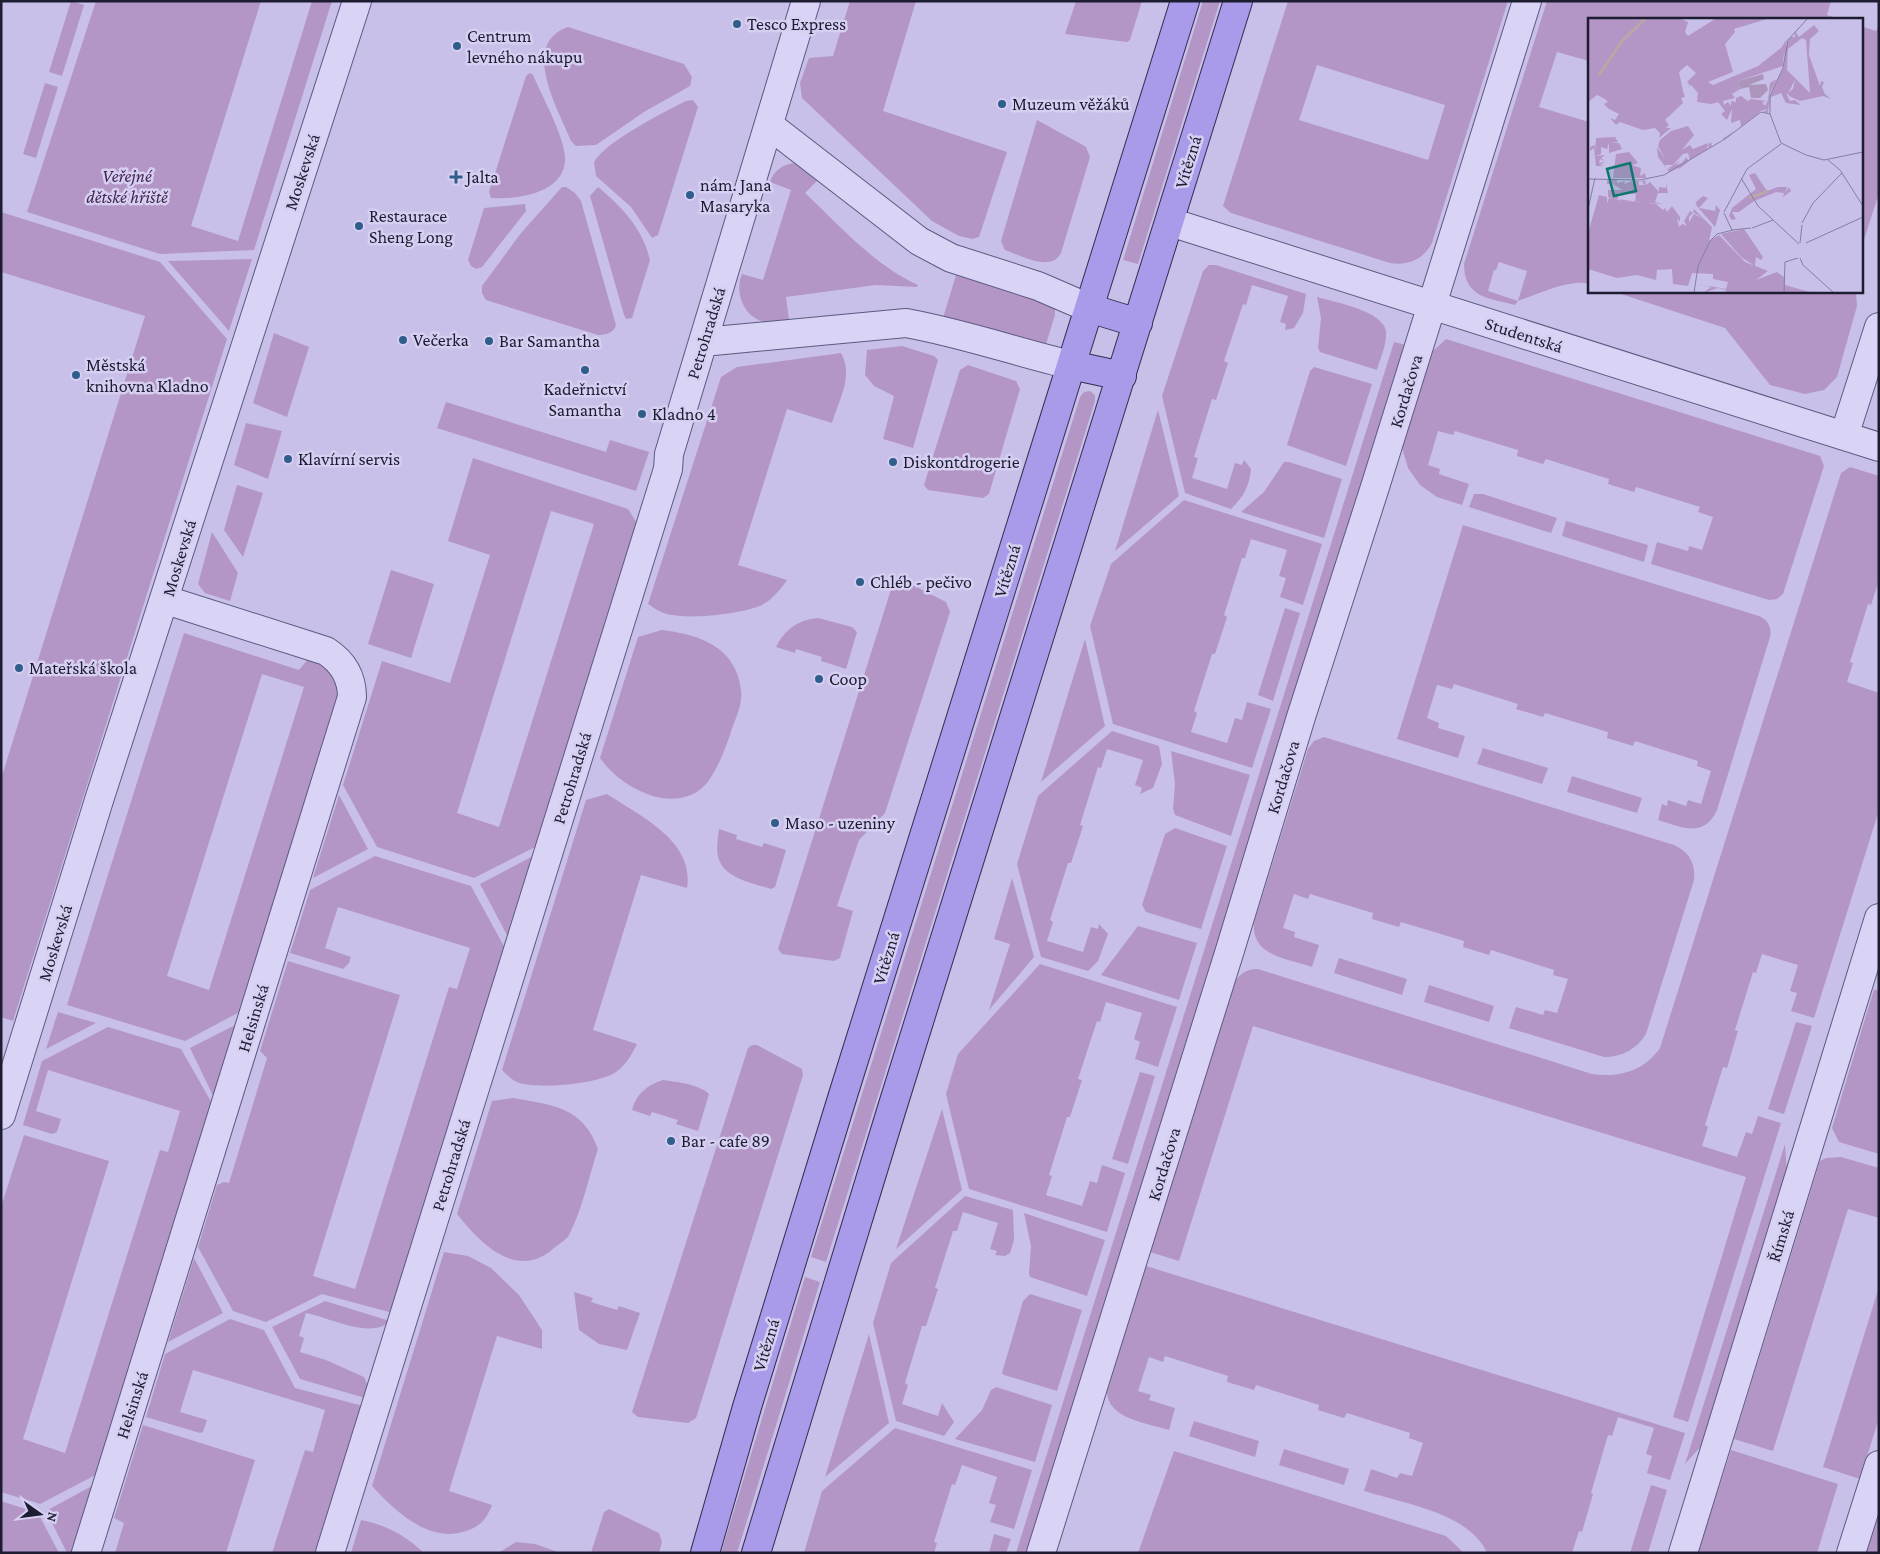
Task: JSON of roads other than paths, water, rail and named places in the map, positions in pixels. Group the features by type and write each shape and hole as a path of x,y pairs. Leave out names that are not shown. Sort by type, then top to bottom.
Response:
{"main road":[{"name":"Vítězná","path":"705,1553 797,1243 1185,1"},
{"name":"Vítězná","path":"756,1553 898,1089 1238,1"},
{"path":"1089,308 1138,323"},
{"path":"1071,365 1122,376"}],"street":[{"name":"Moskevská","path":"1,1115 100,798 166,600 234,380 357,1"},
{"name":"Petrohradská","path":"330,1553 668,469 670,454 703,342 806,1"},
{"name":"Kordačova","path":"1041,1553 1301,717 1527,1"},
{"path":"769,125 918,241 951,258 1038,286 1089,308"},
{"name":"Studentská","path":"1170,222 1879,447"},
{"path":"703,342 906,323 939,329 1017,353 1071,365"},
{"path":"1844,436 1879,327"},
{"name":"Helsinská","path":"86,1553 352,698 352,689 347,672 338,660 326,651 166,600"},
{"name":"Římská","path":"1683,1553 1879,918"},
{"path":"1851,1553 1879,1465"}],"place":[{"name":"Tesco Express","path":"737,24"},
{"name":"Centrum levného nákupu","path":"457,46"},
{"name":"Muzeum věžáků","path":"1002,104"},
{"name":"Jalta","path":"456,177"},
{"name":"nám. Jana Masaryka","path":"690,195"},
{"name":"Restaurace Sheng Long","path":"359,226"},
{"name":"Večerka","path":"403,340"},
{"name":"Bar Samantha","path":"489,341"},
{"name":"Kadeřnictví Samantha","path":"585,370"},
{"name":"Městská knihovna Kladno","path":"76,375"},
{"name":"Kladno 4","path":"642,414"},
{"name":"Klavírní servis","path":"288,459"},
{"name":"Diskontdrogerie","path":"893,462"},
{"name":"Chléb - pečivo","path":"860,582"},
{"name":"Mateřská škola","path":"19,668"},
{"name":"Coop","path":"819,679"},
{"name":"Maso - uzeniny","path":"775,823"},
{"name":"Bar - cafe 89","path":"671,1141"}],"park label":[{"name":"Veřejné dětské hřiště","path":"127,186"}]}
